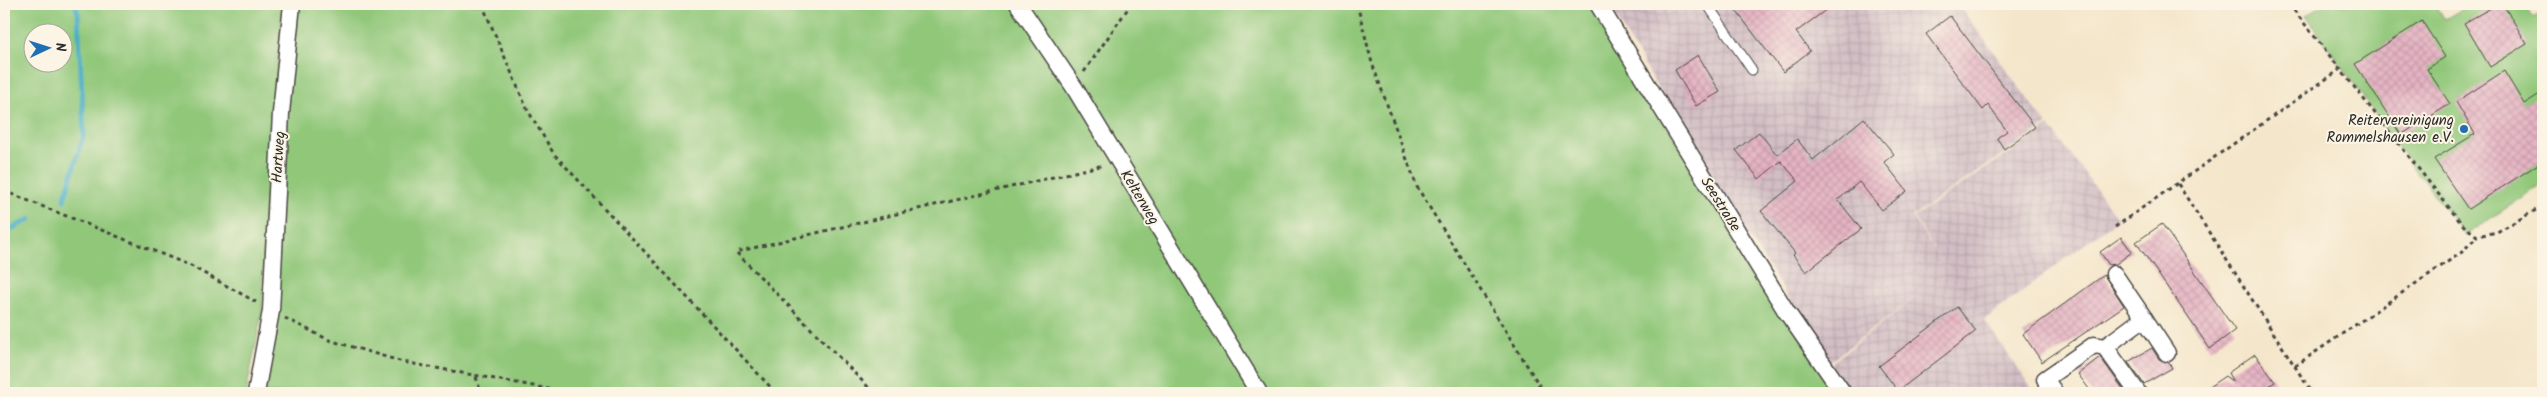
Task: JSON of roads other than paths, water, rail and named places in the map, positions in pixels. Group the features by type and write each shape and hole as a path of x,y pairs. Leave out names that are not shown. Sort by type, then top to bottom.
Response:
{"street":[{"name":"Hartweg","path":"256,393 271,311 281,113 292,4"},
{"name":"Kelterweg","path":"1018,4 1074,87 1259,393"},
{"name":"Seestraße","path":"1606,6 1786,311 1843,393"},
{"path":"2114,274 2167,353"},
{"path":"2105,347 2144,318"},
{"path":"2055,393 2045,379 2094,345 2105,347 2138,393"}],"lane":[{"path":"1707,4 1752,70"}],"waterway":[{"path":"64,200 84,134 78,13 75,4"},
{"path":"4,233 30,219"}],"place":[{"name":"Reitervereinigung Rommelshausen e.V.","path":"2464,129"}]}
